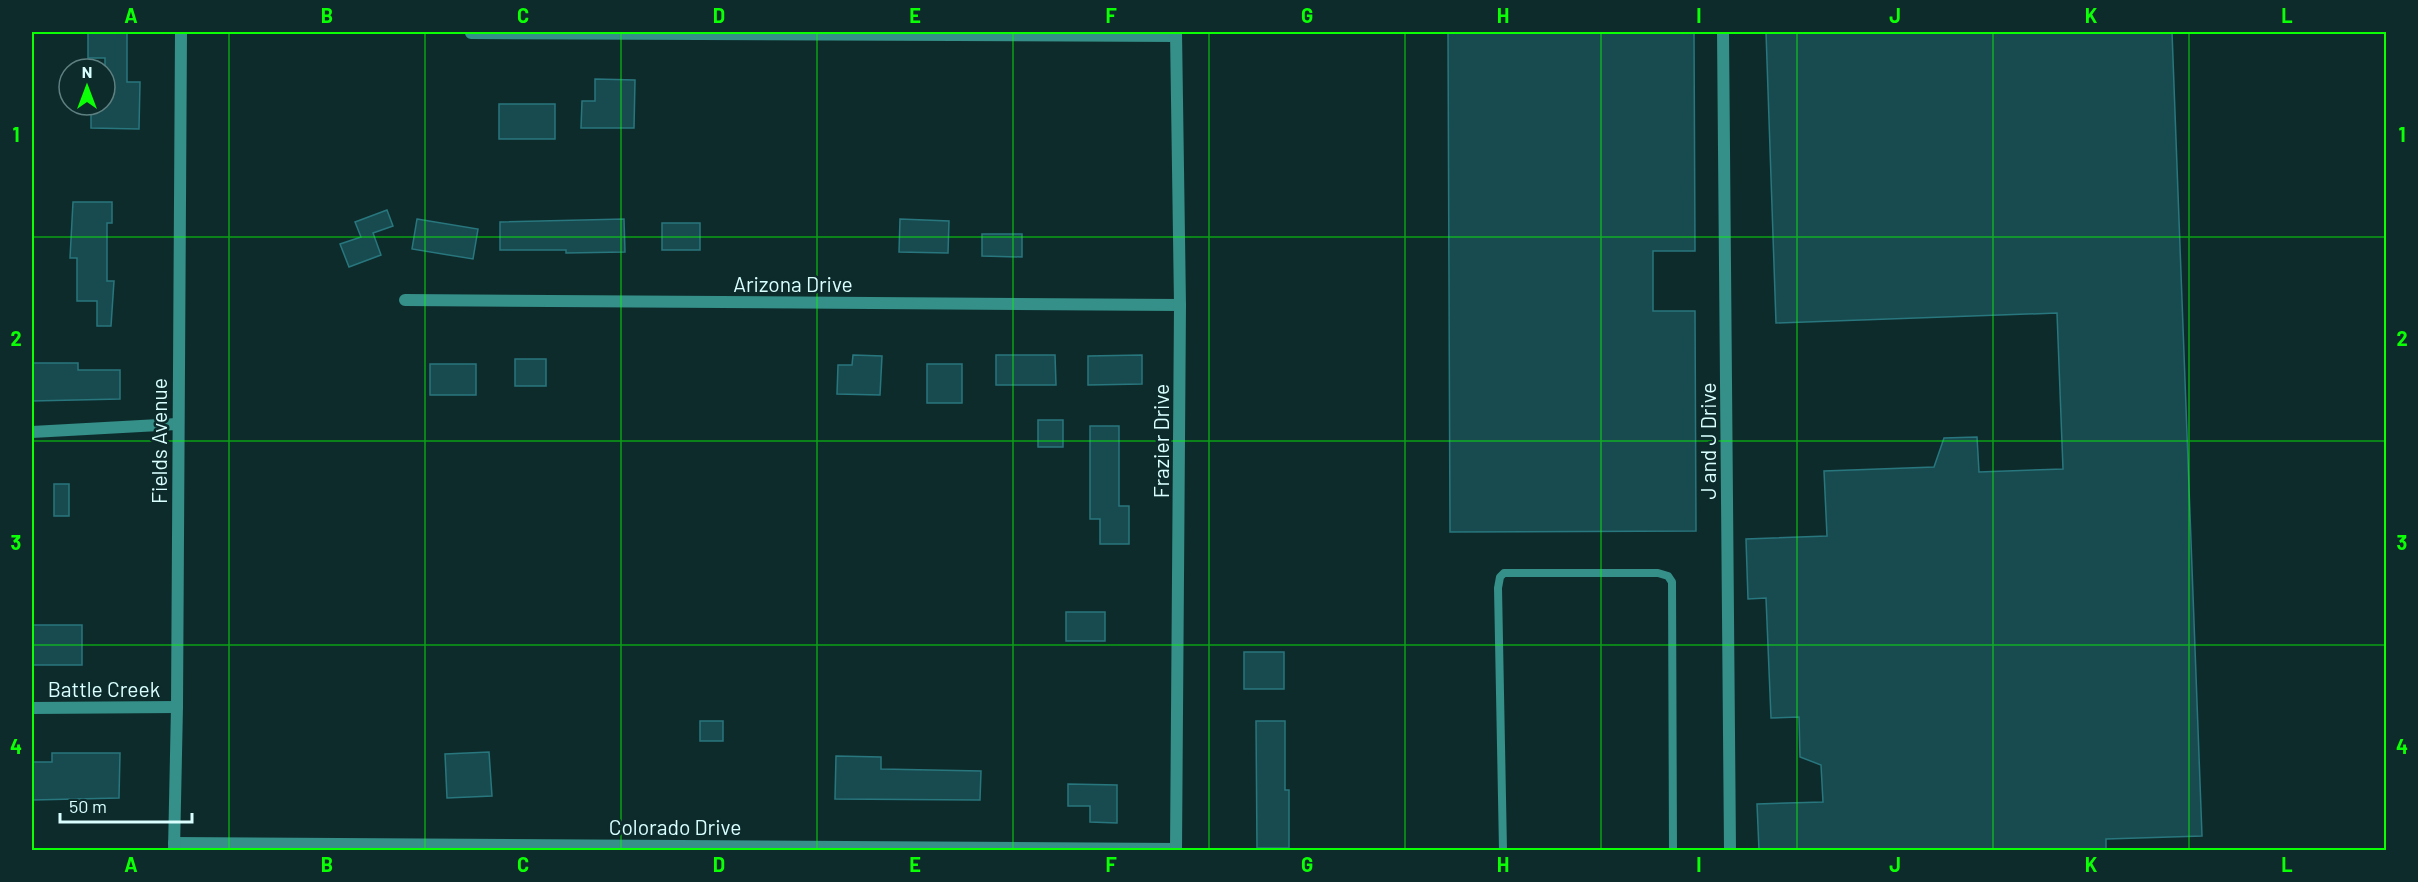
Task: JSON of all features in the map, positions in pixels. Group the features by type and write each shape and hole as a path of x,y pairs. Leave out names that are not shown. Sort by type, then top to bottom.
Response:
{"street":[{"name":"Fields Avenue","path":"174,847 181,32"},
{"name":"J and J Drive","path":"1723,32 1730,850"},
{"path":"471,33 1176,34"},
{"name":"Frazier Drive","path":"1176,34 1180,305 1176,850"},
{"name":"Arizona Drive","path":"405,300 1180,305"},
{"path":"32,432 177,424"},
{"name":"Battle Creek","path":"32,708 177,707"},
{"name":"Colorado Drive","path":"174,847 1176,850"}],"lane":[{"path":"1503,850 1498,588 1500,577 1504,573 1658,573 1668,576 1672,582 1673,850"}],"building":[{"path":"88,32 127,32 127,82 140,82 139,129 91,128 91,117 117,117 117,57 88,57"},
{"path":"1448,32 1694,32 1695,251 1653,251 1653,311 1695,311 1696,531 1450,532"},
{"path":"1766,32 2172,32 2202,836 2106,839 2106,850 1759,850 1757,804 1823,802 1821,765 1800,757 1799,717 1771,718 1766,598 1748,599 1746,539 1827,536 1824,471 1934,467 1944,438 1977,437 1979,472 2063,469 2057,313 1776,323"},
{"path":"595,79 635,80 634,128 581,128 582,101 595,101"},
{"path":"499,104 555,104 555,139 499,139"},
{"path":"73,202 112,202 112,223 107,223 107,281 114,281 111,326 97,326 97,301 77,301 77,258 70,258"},
{"path":"387,210 393,226 373,233 381,255 349,267 340,244 361,237 355,222"},
{"path":"417,219 478,229 473,259 412,249"},
{"path":"624,219 625,252 566,253 566,250 500,250 500,222"},
{"path":"900,219 949,221 948,253 899,252"},
{"path":"662,223 700,223 700,250 662,250"},
{"path":"982,234 1022,234 1022,257 982,256"},
{"path":"853,355 882,356 880,395 837,394 838,365 852,365"},
{"path":"996,355 1055,355 1056,385 996,385"},
{"path":"1142,355 1142,384 1088,385 1088,356"},
{"path":"515,359 546,359 546,386 515,386"},
{"path":"32,363 78,363 78,370 120,370 120,399 32,401"},
{"path":"430,364 476,364 476,395 430,395"},
{"path":"927,364 962,364 962,403 927,403"},
{"path":"1038,420 1063,420 1063,447 1038,447"},
{"path":"1090,426 1119,426 1119,506 1129,506 1129,544 1100,544 1100,519 1090,519"},
{"path":"54,484 69,484 69,516 54,516"},
{"path":"1066,612 1105,612 1105,641 1066,641"},
{"path":"32,625 82,625 82,665 32,665"},
{"path":"1244,652 1284,652 1284,689 1244,689"},
{"path":"700,721 723,721 723,741 700,741"},
{"path":"1256,721 1285,721 1285,790 1289,790 1289,848 1257,848"},
{"path":"489,752 492,796 447,798 445,754"},
{"path":"52,753 120,753 119,798 32,800 32,762 52,762"},
{"path":"836,756 881,757 881,769 981,771 980,800 835,799"},
{"path":"1068,784 1117,785 1117,823 1090,822 1090,806 1068,806"}]}
